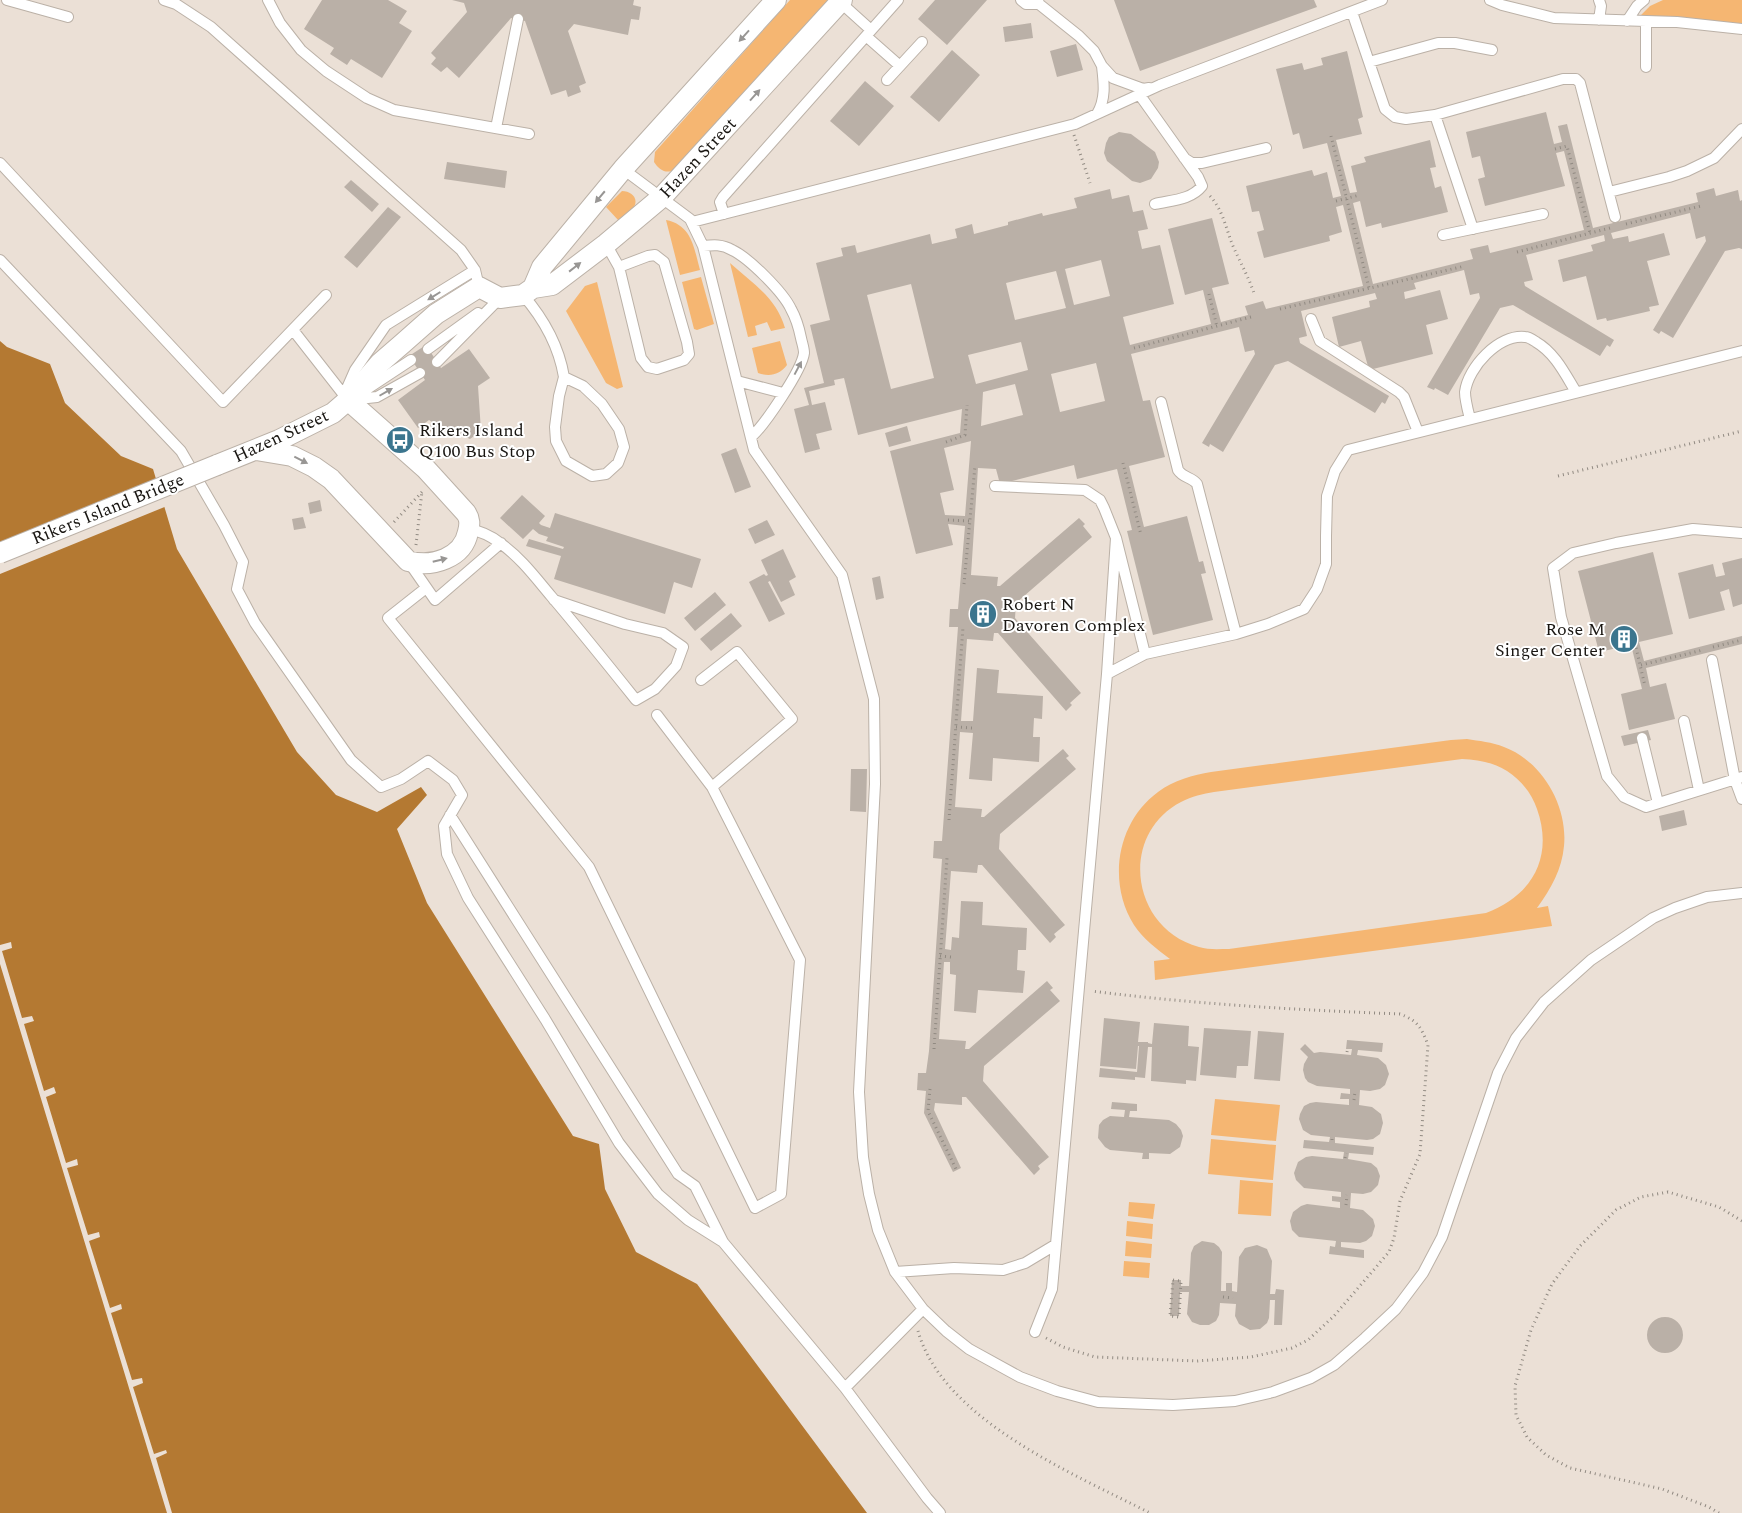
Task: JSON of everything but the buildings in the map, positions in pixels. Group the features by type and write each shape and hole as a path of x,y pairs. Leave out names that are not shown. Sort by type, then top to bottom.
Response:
{"street":[{"path":"528,292 542,266 623,170 776,0"},
{"name":"Hazen Street","path":"500,298 552,285 606,244 662,197 841,1"},
{"path":"477,278 500,298"},
{"name":"Hazen Street","path":"216,465 279,440 334,413 346,397 380,363 477,278"},
{"path":"254,450 292,456 331,478 408,561 416,563 433,562 447,558 459,550 466,540 469,529 469,519 466,513 426,469 346,397"},
{"name":"Rikers Island Bridge","path":"0,554 216,465"}],"lane":[{"path":"7,0 68,17"},
{"path":"164,0 176,4 211,27 250,61 461,250 477,278"},
{"path":"268,0 280,22 301,50 326,71 367,98 394,110 528,134"},
{"path":"724,214 720,202 722,197 898,0"},
{"path":"1021,0 1026,4 1050,0"},
{"path":"692,222 1071,125 1160,85 1382,0"},
{"path":"1490,0 1502,5 1554,18 1678,22 1742,29"},
{"path":"1599,0 1601,6 1599,20"},
{"path":"1627,21 1636,6 1644,0"},
{"path":"841,1 868,33 900,66"},
{"path":"1039,2 1094,51 1102,66 1114,78 1143,90 1160,85"},
{"path":"1352,12 1385,109 1395,116 1406,119 1435,115 1563,79 1576,79 1580,84 1615,217"},
{"path":"496,128 518,19"},
{"path":"1646,21 1646,67"},
{"path":"887,80 922,42"},
{"path":"1369,62 1438,43 1455,43 1492,50"},
{"path":"1096,114 1102,105 1104,86 1102,66"},
{"path":"1139,94 1202,186 1196,193 1189,196 1155,204"},
{"path":"1435,115 1473,229"},
{"path":"1609,192 1669,177 1701,165 1714,158 1742,129"},
{"path":"1183,157 1192,163 1202,163 1266,148"},
{"path":"0,163 222,402 326,295"},
{"path":"623,170 662,197 692,222 702,246 754,450 842,576 874,699 875,784 859,1092 863,1157 869,1194 878,1230 895,1272 923,1309 946,1331 970,1348 1020,1377 1057,1391 1098,1402 1173,1405 1235,1401 1273,1392 1311,1378 1334,1365 1396,1309 1423,1273 1442,1237 1498,1073 1516,1038 1544,1002 1591,960 1653,918 1707,897 1742,893"},
{"path":"1443,235 1543,214"},
{"path":"606,244 619,267 641,358 648,367 657,369 684,360 689,354 688,342 664,262 654,256 648,256 619,267"},
{"path":"702,246 718,244 732,249 746,259 777,290 791,308 800,331 804,352 801,365 768,418 751,437"},
{"path":"0,260 181,451 243,562 237,589 255,623 351,760 381,788 400,779 428,761 453,780 462,795 444,826 447,854 468,898 545,1019 619,1143 658,1194 688,1220 723,1242"},
{"path":"528,292 561,358 564,377 555,427 556,441 566,461 592,476 606,474 618,463 624,448 620,429 602,404 583,386 564,377"},
{"path":"428,349 500,298"},
{"path":"437,362 500,298"},
{"path":"1311,319 1320,341 1404,397 1418,432"},
{"path":"293,330 346,397 377,398 420,373"},
{"path":"1470,419 1465,393 1469,377 1482,359 1504,340 1526,337 1544,347 1556,359 1576,392"},
{"path":"1107,674 1145,654 1236,634 1268,624 1304,609 1317,589 1326,564 1328,496 1335,471 1348,450 1742,351"},
{"path":"346,397 382,380 411,360"},
{"path":"737,381 783,393"},
{"path":"1161,402 1178,470 1181,475 1193,479 1197,484 1236,634"},
{"path":"995,486 1085,490 1100,500 1116,538 1145,654"},
{"path":"469,529 480,531 501,543 523,563 554,600 590,641 636,700 655,689 676,666 683,647 663,634 625,624 554,600"},
{"path":"1739,779 1646,806 1624,797 1607,776 1561,617 1553,568 1573,553 1636,539 1693,529 1742,533"},
{"path":"1035,1332 1052,1288 1107,674 1116,538"},
{"path":"408,561 435,600 501,543"},
{"path":"426,588 388,618 589,867 755,1208 781,1194 800,960 712,787 657,714"},
{"path":"701,680 737,652 792,719 712,787"},
{"path":"1712,660 1742,799"},
{"path":"1684,721 1699,790"},
{"path":"1642,738 1658,803"},
{"path":"450,815 678,1174 695,1186 723,1242 845,1388 940,1513"},
{"path":"895,1272 954,1268 1003,1270 1025,1263 1055,1245"},
{"path":"845,1388 923,1309"}],"path":[{"path":"1071,125 1090,183"},
{"path":"1331,136 1370,288"},
{"path":"1554,150 1567,146 1590,233"},
{"path":"1202,186 1216,202 1254,292"},
{"path":"1336,201 1360,195"},
{"path":"1280,309 1370,288 1375,284 1465,266"},
{"path":"1209,294 1217,326"},
{"path":"1134,348 1251,317"},
{"path":"946,442 965,435 966,405"},
{"path":"1558,476 1742,430"},
{"path":"1123,463 1141,535"},
{"path":"964,584 975,466"},
{"path":"408,561 416,545 426,469"},
{"path":"383,534 422,492"},
{"path":"948,520 970,521"},
{"path":"949,820 963,627"},
{"path":"1640,666 1742,640"},
{"path":"1635,644 1645,686"},
{"path":"956,727 973,728"},
{"path":"934,1049 948,858"},
{"path":"940,956 952,958"},
{"path":"1035,1332 1063,1347 1096,1357 1197,1361 1251,1357 1292,1348 1308,1340 1334,1316 1389,1252 1394,1238 1400,1201 1420,1154 1428,1045 1422,1030 1414,1019 1400,1014 1264,1007 1148,998 1078,990"},
{"path":"930,1089 928,1111 956,1169"},
{"path":"1354,1100 1355,1091"},
{"path":"1719,1513 1709,1507 1662,1489 1570,1468 1546,1456 1527,1437 1516,1415 1515,1386 1531,1330 1552,1284 1580,1246 1616,1210 1641,1197 1668,1192 1719,1207 1742,1221"},
{"path":"1346,1205 1347,1195"},
{"path":"1172,1280 1181,1281 1179,1317 1170,1316 1172,1280"},
{"path":"1223,1297 1232,1298"},
{"path":"914,1318 921,1343 944,1380 975,1412 1036,1455 1150,1513"}],"shaded area":[{"path":"790,0 828,0 674,170 668,172 660,169 654,162 655,152"},
{"path":"1663,0 1742,0 1742,24 1641,15 1650,6"},
{"path":"622,191 628,192 636,201 631,211 619,221 606,207"},
{"path":"666,220 675,223 687,232 691,239 700,270 680,275"},
{"path":"730,263 770,299 781,317 785,328 771,331 767,322 755,326 757,335 748,337"},
{"path":"701,277 714,324 697,330 694,329 682,282"},
{"path":"597,282 623,387 617,389 606,383 566,311 585,286"},
{"path":"0,341 7,347 50,364 65,403 121,456 153,469 177,549 297,752 336,795 377,812 421,787 427,795 397,829 427,903 573,1136 599,1144 605,1189 636,1252 697,1284 867,1513 0,1513"},
{"path":"780,341 787,365 781,371 774,374 758,373 752,348"},
{"path":"1467,739 1504,747 1530,763 1550,787 1562,816 1564,846 1561,863 1555,879 1537,908 1548,906 1552,926 1155,980 1154,961 1170,959 1155,948 1134,925 1126,908 1119,872 1120,854 1125,836 1133,819 1158,792 1170,784 1211,772","holes":["1462,759 1496,765 1517,779 1532,798 1542,827 1543,843 1535,873 1527,885 1502,906 1486,913 1229,949 1206,949 1176,937 1159,921 1147,902 1141,880 1141,858 1148,836 1161,817 1185,800 1214,792"]},
{"path":"1215,1099 1280,1105 1276,1141 1211,1135"},
{"path":"1211,1139 1276,1145 1273,1180 1208,1174"},
{"path":"1240,1180 1273,1183 1271,1216 1238,1214"},
{"path":"1129,1202 1155,1204 1153,1219 1128,1216"},
{"path":"1127,1221 1153,1224 1152,1239 1126,1236"},
{"path":"1126,1241 1152,1244 1151,1258 1125,1256"},
{"path":"1124,1261 1150,1263 1149,1278 1123,1276"}],"pier":[{"path":"158,478 167,506 0,574 0,542"},
{"path":"11,942 12,948 2,951 22,1018 32,1016 34,1021 24,1024 44,1091 54,1087 56,1093 46,1097 66,1163 77,1159 78,1165 67,1168 88,1235 99,1232 100,1237 89,1241 110,1308 121,1304 122,1309 111,1313 132,1380 142,1378 143,1383 133,1387 154,1454 166,1450 167,1453 156,1458 172,1513 167,1513 0,964 0,945"}],"place":[{"name":"Rikers Island Q100 Bus Stop","path":"400,440"},
{"name":"Robert N Davoren Complex","path":"983,614"},
{"name":"Rose M Singer Center","path":"1624,639"}]}
